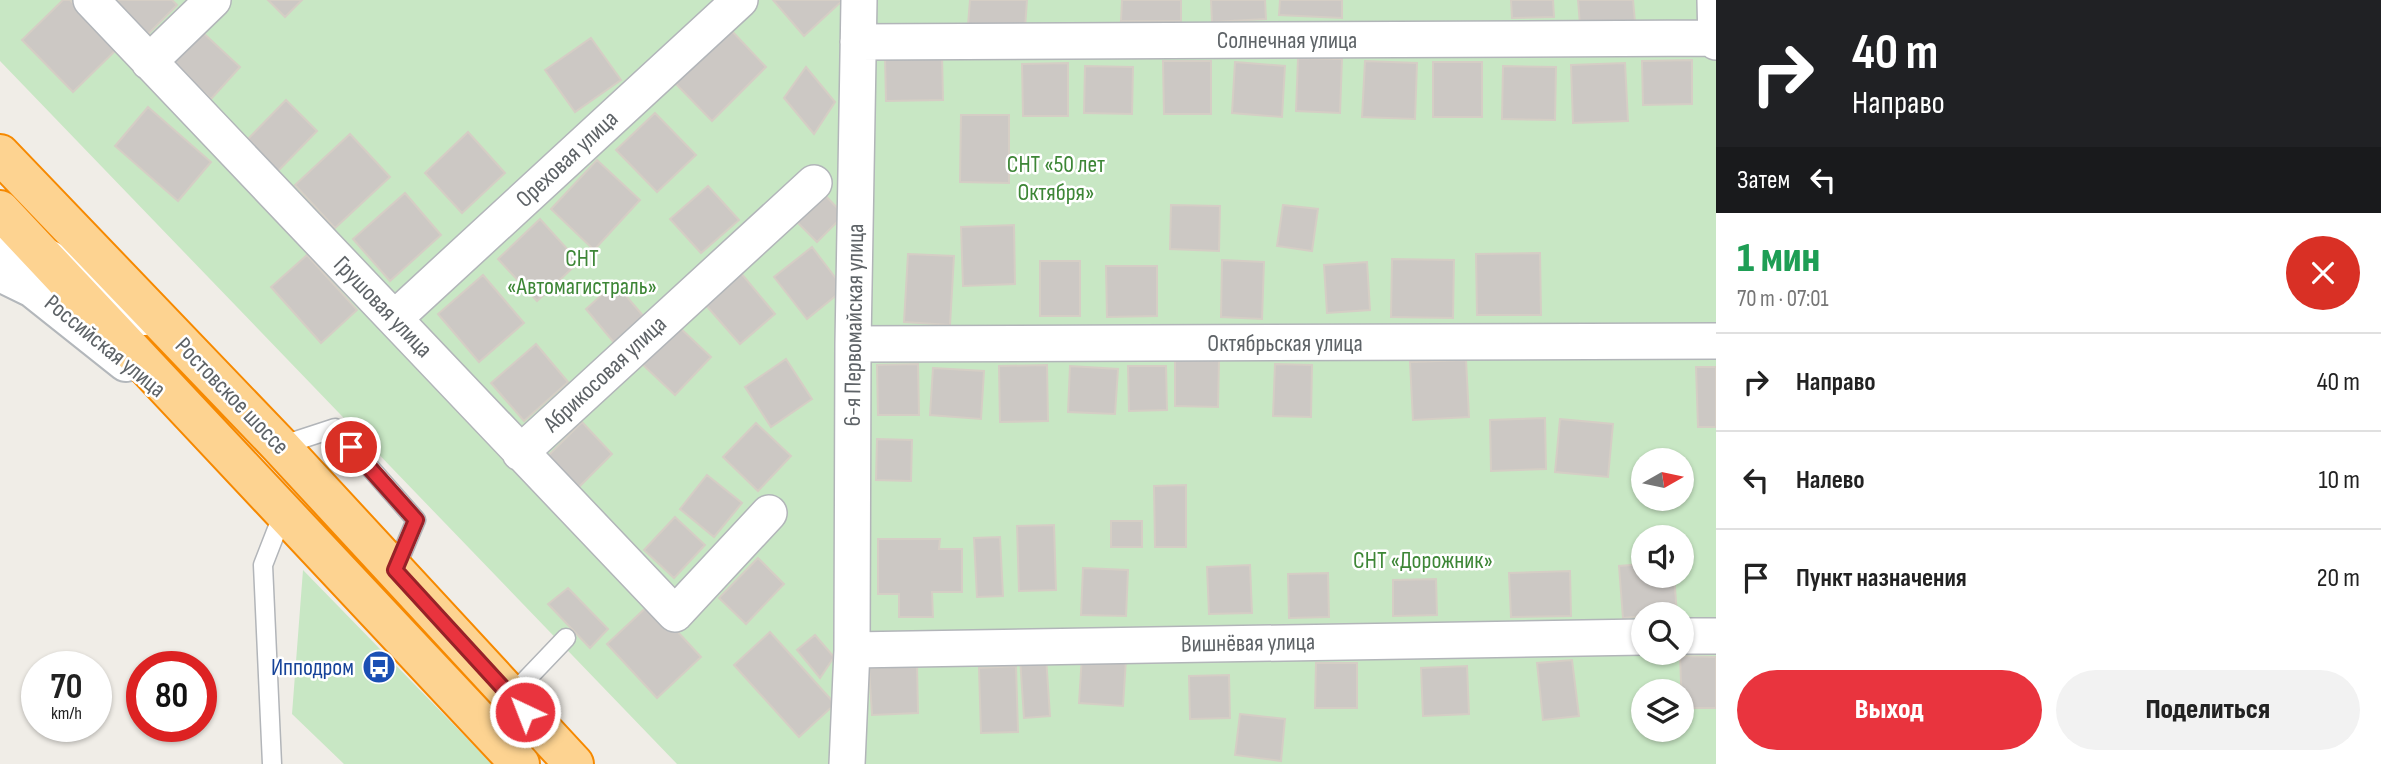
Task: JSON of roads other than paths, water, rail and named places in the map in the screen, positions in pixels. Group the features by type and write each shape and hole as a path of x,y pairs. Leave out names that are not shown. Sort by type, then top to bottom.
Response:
{"highway":[{"name":"Ростовское шоссе","path":"0,155 280,446 574,764"},
{"name":"Ростовское шоссе","path":"0,210 520,764"}],"main road":[{"path":"0,243 46,258 98,286 173,334"},
{"name":"Российская улица","path":"0,272 33,288 206,428"}],"street":[{"name":"Грушовая улица","path":"91,0 675,614 769,513"},
{"path":"149,62 213,0"},
{"name":"Ореховая улица","path":"395,318 740,0"},
{"name":"6-я Первомайская улица","path":"847,764 852,650 853,344 859,0"},
{"path":"1715,0 1716,39"},
{"name":"Солнечная улица","path":"859,42 1716,39"},
{"name":"Абрикосовая улица","path":"520,453 814,183"},
{"name":"Октябрьская улица","path":"853,344 1716,341"},
{"path":"1694,636 1716,636"},
{"name":"Вишнёвая улица","path":"852,650 1631,637"}],"lane":[{"path":"280,446 335,428 416,520 395,570"},
{"path":"272,764 263,565 284,511"},
{"path":"508,694 524,682 566,638"}],"place":[{"name":"Ипподром","path":"379,667"}],"park label":[{"name":"СНТ «50 лет Октября»","path":"1056,178"},
{"name":"СНТ «Автомагистраль»","path":"582,272"},
{"name":"СНТ «Дорожник»","path":"1423,560"}]}
